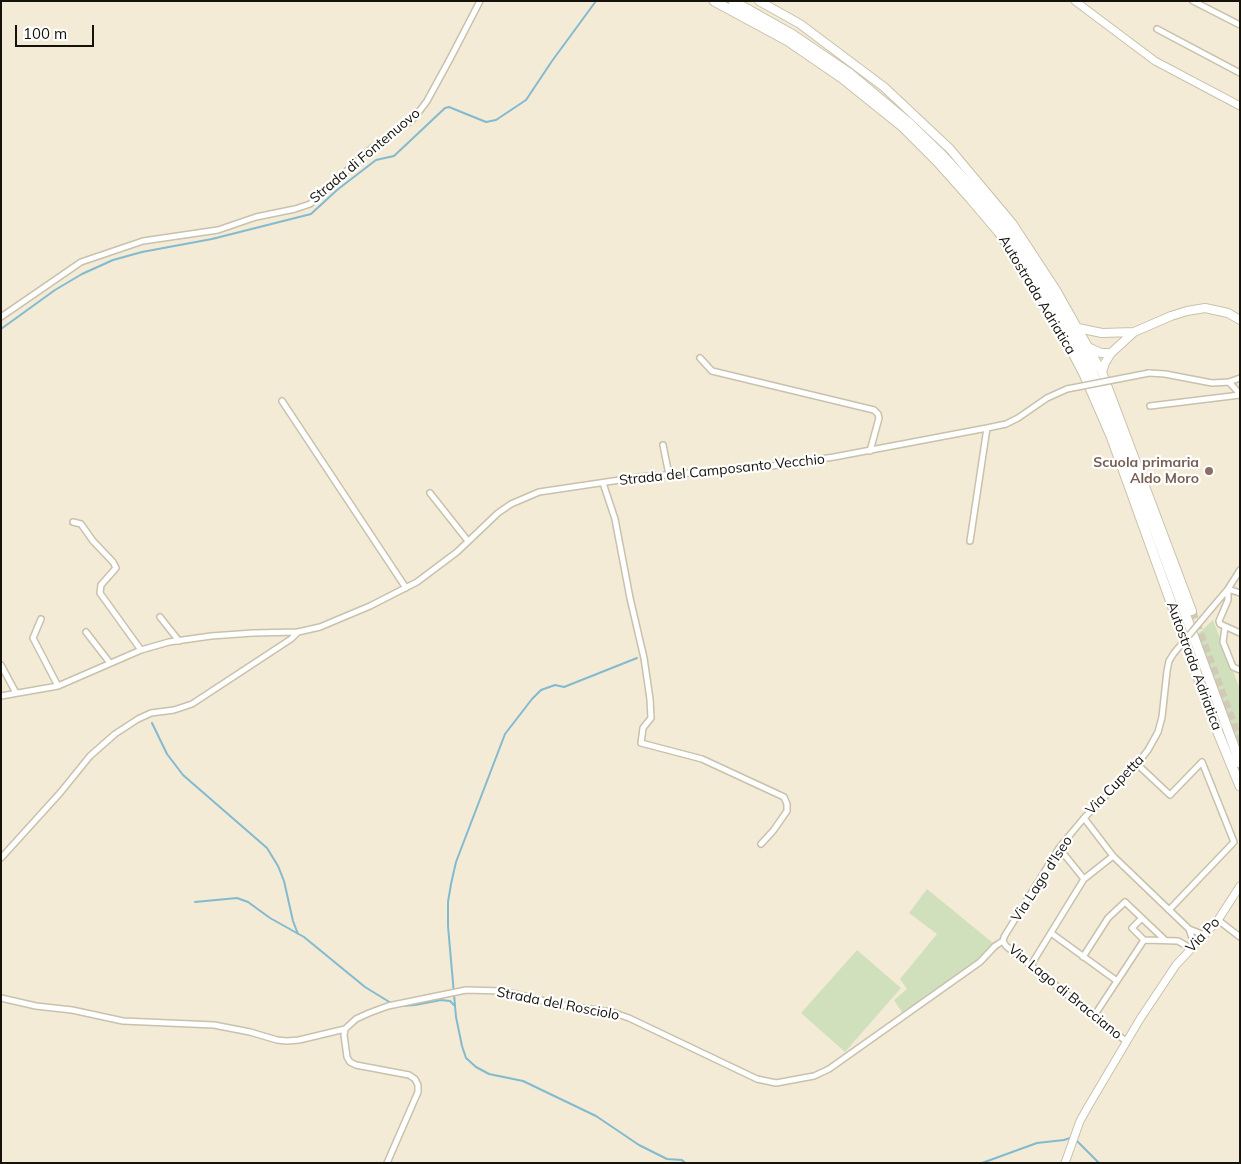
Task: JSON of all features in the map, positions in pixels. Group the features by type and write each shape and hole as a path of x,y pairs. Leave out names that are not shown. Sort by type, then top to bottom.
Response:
{"highway":[{"name":"Autostrada Adriatica","path":"714,1 788,41 842,78 903,127 937,160 970,198 998,231 1023,266 1084,374 1111,436 1217,730 1240,786"},
{"name":"Autostrada Adriatica","path":"733,1 794,35 848,73 908,122 977,193 1004,225 1031,263 1063,316 1092,371 1115,424 1240,763"}],"main road":[{"path":"759,1 800,24 884,87 950,149 1012,222 1078,328 1102,372 1192,611"},
{"path":"1102,372 1104,363 1111,353 1134,332 1171,316 1205,308 1228,313 1240,320"},
{"path":"1078,328 1102,333 1134,332"},
{"path":"1090,348 1094,339 1102,333"},
{"path":"1090,348 1101,353 1111,353"}],"street":[{"name":"Strada di Fontenuovo","path":"1,316 80,262 143,241 218,230 256,217 310,204 373,147 418,113 427,101 480,1"},
{"path":"1075,1 1086,4 1154,61 1240,106"},
{"path":"1193,1 1240,25"},
{"path":"1157,29 1240,73"},
{"path":"700,358 712,371 874,410 879,418 870,451"},
{"name":"Strada del Camposanto Vecchio","path":"298,632 320,627 370,606 406,588 457,552 498,513 525,497 552,490 640,477 765,467 870,451 987,428 1006,424 1047,398 1068,389 1149,373 1165,374 1212,383 1229,382 1240,378"},
{"path":"1229,382 1240,395"},
{"path":"1150,406 1240,395"},
{"path":"282,401 406,588"},
{"path":"970,542 987,428"},
{"path":"663,445 669,475"},
{"name":"Strada del Camposanto Vecchio","path":"603,483 615,519 644,658 651,718 643,728 642,743 702,759 784,797 787,811 761,844"},
{"path":"430,493 468,541"},
{"path":"73,522 81,524 93,541 113,562 116,568 101,585 100,593 141,650"},
{"name":"Via Cupetta","path":"1084,818 1137,764 1148,750 1158,732 1162,717 1169,661 1228,588 1240,570"},
{"path":"1240,593 1228,588 1228,600 1219,621 1220,624 1240,633"},
{"path":"160,617 179,641"},
{"path":"41,619 33,638 58,686"},
{"path":"1226,627 1223,642 1233,667 1240,670"},
{"path":"86,632 110,663"},
{"path":"1,696 58,686 141,650 179,641 253,632 298,632"},
{"path":"1,858 60,794 90,756 115,734 138,718 151,713 174,710 192,704 291,639 298,632"},
{"path":"1,665 16,693"},
{"path":"1137,764 1170,795 1202,762 1234,842 1169,910"},
{"path":"1084,818 1113,856 1189,929 1204,934"},
{"name":"Via Lago d'Iseo","path":"1004,941 1004,937 1059,848 1084,818"},
{"path":"1059,848 1084,879"},
{"path":"1031,965 1084,879 1113,856"},
{"name":"Via Po","path":"1065,1163 1080,1122 1089,1105 1164,983 1192,946 1218,920 1240,886"},
{"path":"1083,957 1108,918 1125,902 1165,940"},
{"path":"1142,918 1132,928 1144,940 1178,941 1192,946 1189,929"},
{"path":"1218,920 1240,937"},
{"path":"1051,933 1117,981"},
{"path":"1094,1016 1144,940"},
{"name":"Via Lago di Bracciano","path":"1004,941 1006,946 1127,1042"},
{"name":"Strada del Rosciolo","path":"345,1029 356,1019 388,1006 466,990 502,991 554,1003 612,1012 629,1018 757,1079 776,1083 794,1081 814,1076 851,1055 980,962 995,946 1004,941"},
{"path":"1,998 123,1021 215,1026 287,1041 345,1029 345,1048 350,1062 356,1065 409,1075 415,1079 418,1085 418,1092 387,1163"}],"green space":[{"path":"1213,620 1240,689 1240,753 1196,636"},
{"path":"927,889 993,943 974,964 903,1014 894,1000 907,989 900,979 937,934 909,913"},
{"path":"857,950 901,988 845,1052 801,1013"}],"waterway":[{"path":"1,329 55,290 82,274 113,260 142,252 212,239 311,214 337,190 376,160 394,156 445,108 449,107 486,122 496,120 526,100 596,1"},
{"path":"637,658 564,687 555,685 541,690 505,734 456,862 451,884 448,902 448,926 456,1017 466,1058 476,1067 489,1074 523,1081 596,1116 639,1145 667,1159 682,1160 685,1163"},
{"path":"152,723 167,754 183,775 267,848 278,866 284,881 293,921 298,934"},
{"path":"195,902 237,898 248,902 270,918 304,937 365,987 391,1003"},
{"path":"401,1006 441,1000 450,1001 455,1006"},
{"path":"982,1163 1037,1143 1070,1138"},
{"path":"1077,1141 1099,1163"}],"tunnel":[{"path":"1192,611 1240,742"}],"place":[{"name":"Scuola primaria Aldo Moro","path":"1209,471"}]}
